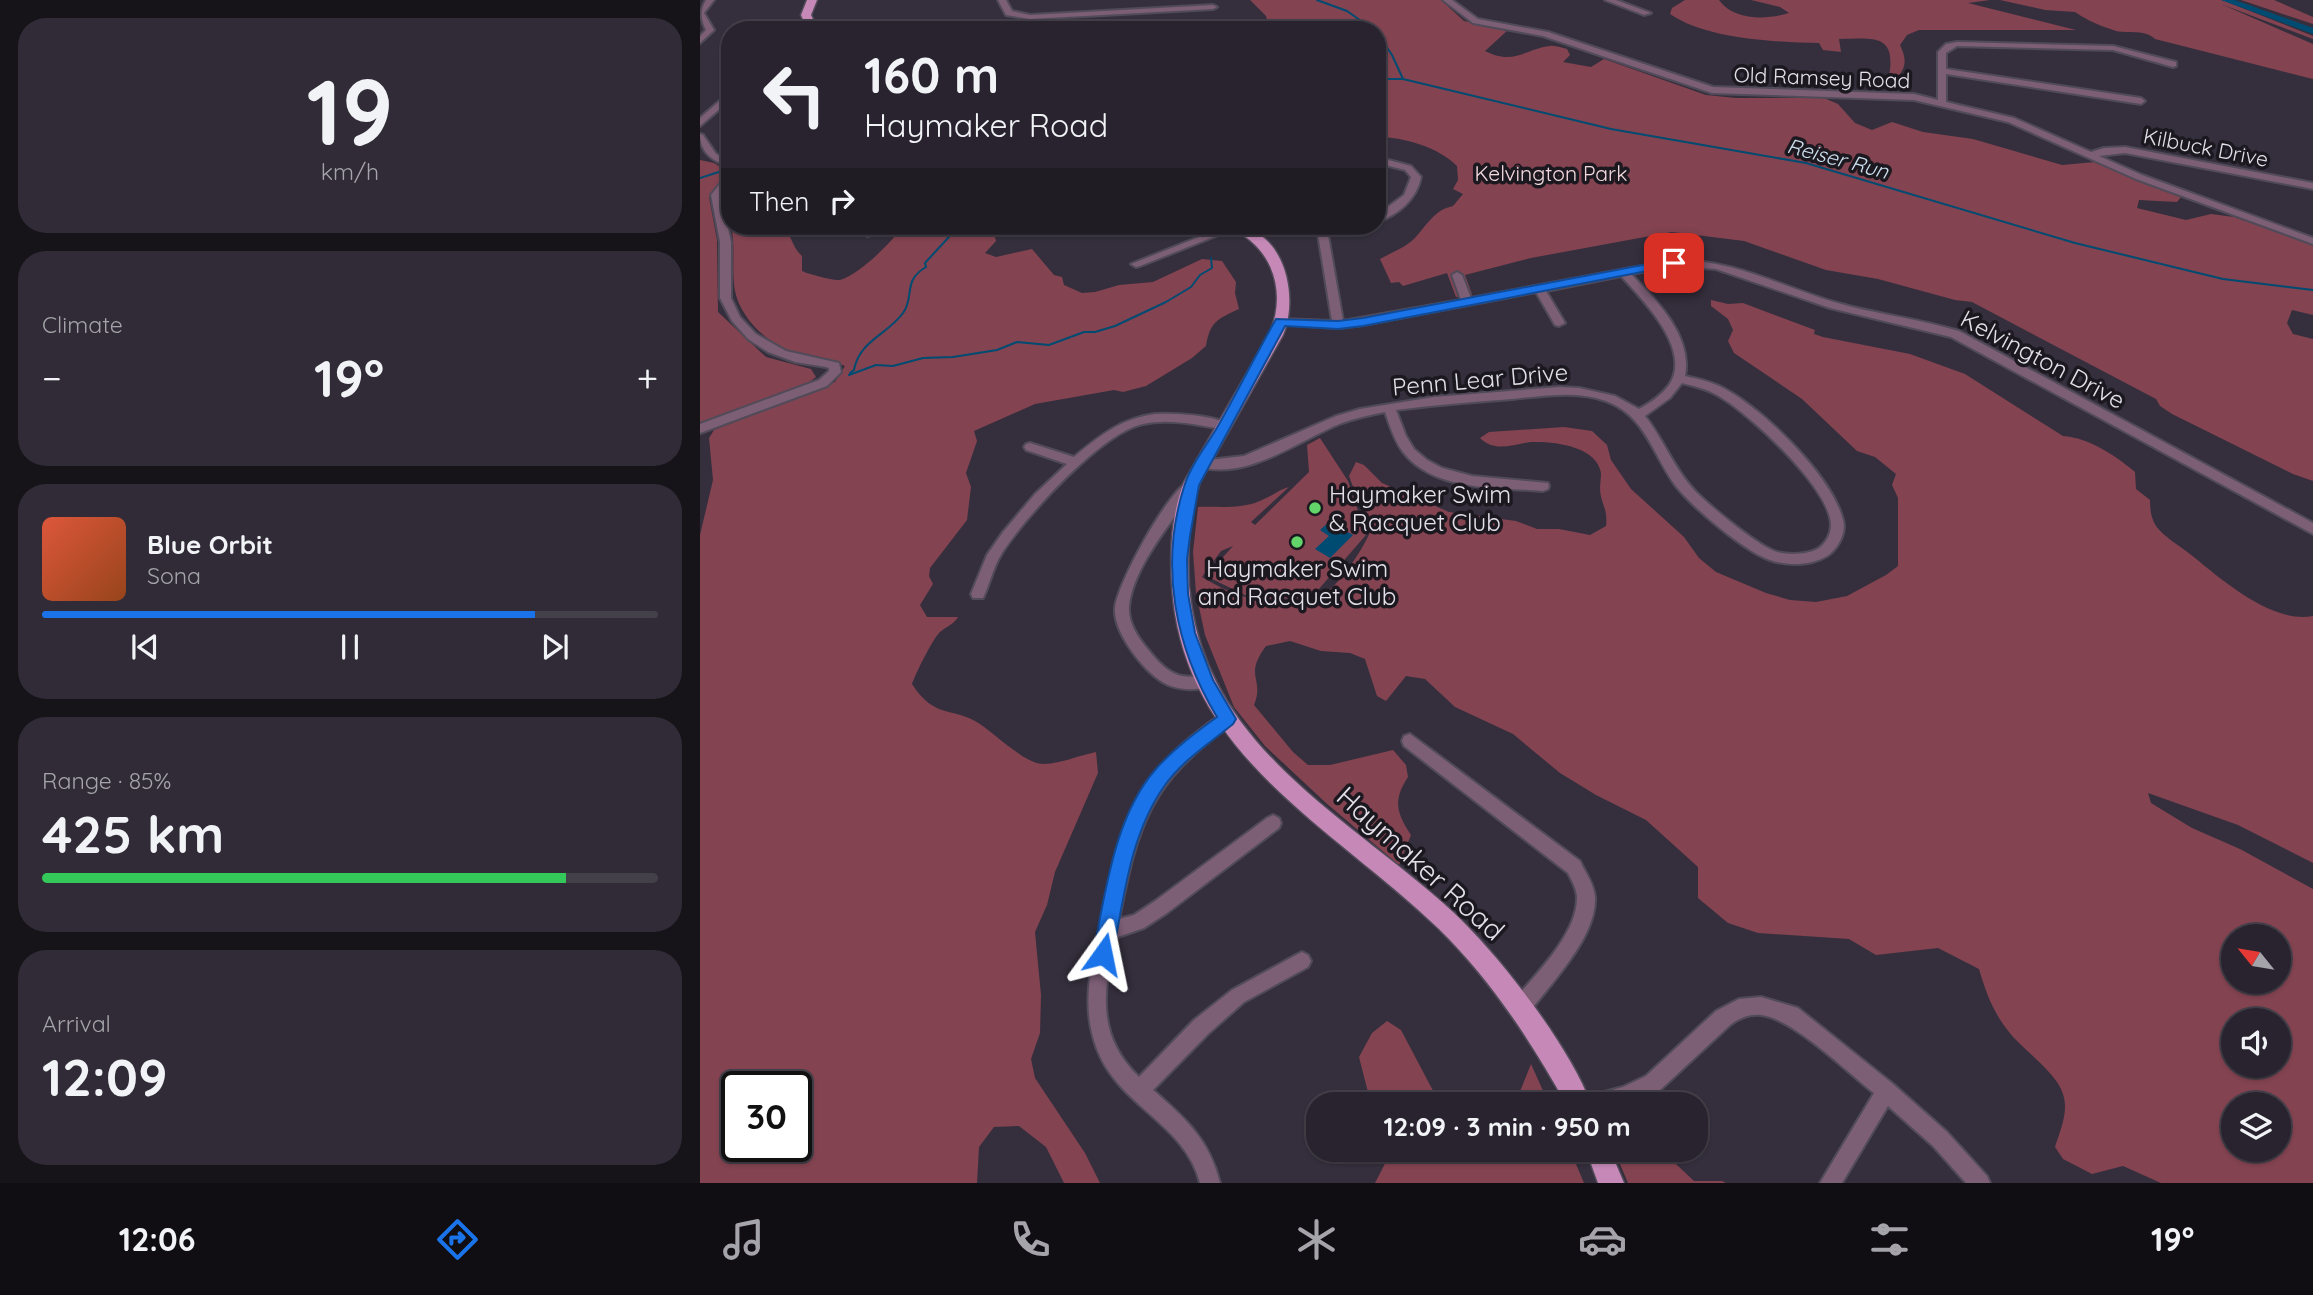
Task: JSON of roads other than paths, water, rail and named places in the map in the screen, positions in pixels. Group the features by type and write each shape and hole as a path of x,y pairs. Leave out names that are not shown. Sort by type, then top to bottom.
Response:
{"main road":[{"path":"809,21 806,15 812,0"},
{"name":"Haymaker Road","path":"1250,235 1261,243 1279,267 1284,309 1271,345 1191,485 1179,559 1180,594 1187,633 1205,682 1247,747 1280,781 1445,920 1487,963 1547,1045 1572,1092"},
{"path":"1603,1162 1611,1183"}],"street":[{"path":"700,41 710,30 701,17 710,0"},
{"path":"1002,0 1009,13 1030,17 1213,8"},
{"path":"1139,12 1141,0"},
{"name":"Old Ramsey Road","path":"1447,0 1467,17 1484,23 1545,34 1712,90 1898,96 1942,103 2011,120 2164,187 2313,241"},
{"path":"1609,0 1647,13"},
{"path":"1942,103 1942,52 1957,44 2113,48 2173,64"},
{"path":"1943,71 2141,101"},
{"path":"702,119 721,102"},
{"path":"700,137 713,156 721,160"},
{"name":"Kilbuck Drive","path":"2092,155 2104,151 2125,150 2313,186"},
{"path":"713,156 721,154"},
{"path":"1386,162 1408,168 1416,177 1416,183 1399,206 1386,214"},
{"path":"721,189 716,195 721,222"},
{"path":"700,429 823,383 835,372 835,366 830,364 797,359 765,346 742,327 729,307 723,290 726,248 724,235"},
{"path":"1136,264 1213,235"},
{"path":"1323,235 1338,325"},
{"name":"Kelvington Drive","path":"1281,322 1338,325 1674,263 1712,264 1825,303 1913,321 1955,334 2313,529"},
{"path":"1624,273 1650,300 1678,345 1682,359 1679,378 1669,393 1638,415"},
{"path":"1457,275 1467,302"},
{"path":"1539,288 1559,323"},
{"name":"Penn Lear Drive","path":"1204,464 1218,466 1250,461 1324,425 1358,414 1389,408 1573,390 1602,396 1638,415 1684,488 1756,546 1774,557 1792,558 1821,553 1836,535 1838,523 1813,473 1738,404 1714,389 1679,378"},
{"path":"1389,408 1400,436 1411,453 1436,470 1472,480 1543,486"},
{"path":"978,594 997,550 1101,438 1133,422 1154,417 1223,425"},
{"path":"1030,447 1076,462"},
{"name":"Haymaker Road","path":"1191,485 1179,496 1169,512 1131,581 1122,609 1132,637 1154,668 1185,684 1205,682"},
{"path":"1210,1183 1204,1158 1191,1140 1116,1066 1103,1043 1096,1007 1098,977 1124,853 1144,803 1160,778 1183,753 1227,719"},
{"path":"1410,741 1574,867 1586,895 1586,906 1577,932 1521,1007"},
{"path":"1108,931 1138,922 1161,907 1273,823"},
{"path":"1140,1090 1201,1027 1238,996 1302,961"},
{"path":"1633,1092 1653,1083 1723,1018 1739,1008 1761,1006 1791,1015 1886,1091 1940,1139 1980,1183"},
{"path":"1830,1183 1886,1091"}],"water":[{"path":"1329,522 1353,535 1330,558 1315,549 1329,536 1320,530"}],"waterway":[{"name":"Reiser Run","path":"1317,0 1347,11 1361,21"},
{"path":"2226,0 2313,31"},
{"name":"Reiser Run","path":"1386,46 1403,79"},
{"path":"1386,79 1403,79"},
{"name":"Reiser Run","path":"1403,79 1611,129 1806,163 2075,243 2223,279 2313,290"},
{"path":"700,178 721,171"},
{"path":"850,373 867,345 903,313 914,278 951,235"},
{"path":"849,375 876,365 893,366 923,358 953,357 997,350 1017,342 1049,345 1084,332 1115,326 1191,287 1200,275 1212,268 1211,258"}],"place":[{"name":"Haymaker Swim & Racquet Club","path":"1315,508"},
{"name":"Haymaker Swim and Racquet Club","path":"1297,542"}],"park label":[{"name":"Kelvington Park","path":"1551,173"}]}
